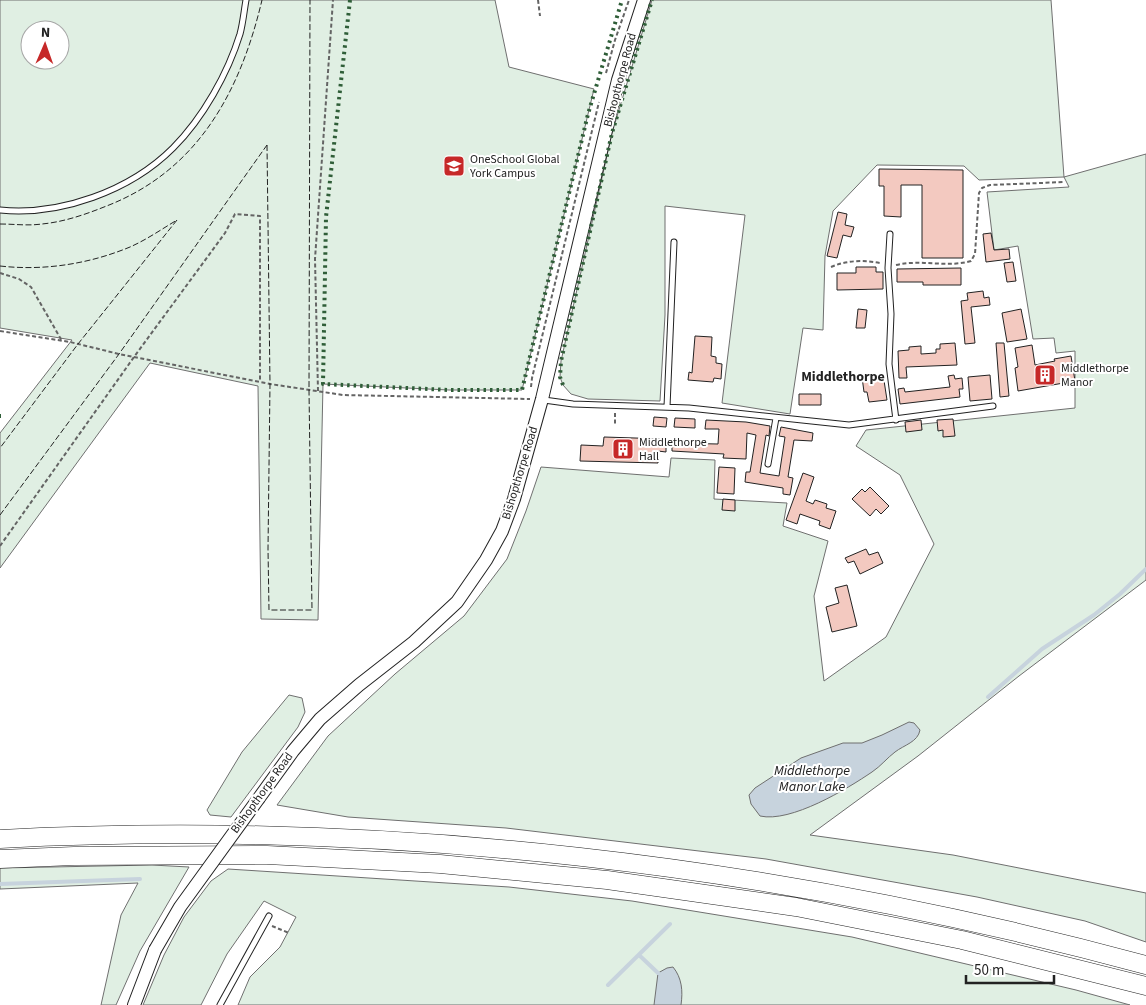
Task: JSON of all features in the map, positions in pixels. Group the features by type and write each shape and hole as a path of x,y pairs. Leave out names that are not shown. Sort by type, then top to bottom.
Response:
{"highway":[{"path":"0,839 75,835 270,836 439,844 607,860 797,887 967,920 1145,965"},
{"path":"0,859 74,856 268,855 440,864 607,880 796,907 962,940 1142,985"}],"street":[{"name":"Bishopthorpe Road","path":"134,1005 155,950 180,907 293,751 320,719 359,685 414,642 457,602 486,560 502,531 514,499 536,399 618,80 644,0"}],"lane":[{"path":"0,210 18,212 59,208 103,194 139,175 173,148 205,108 226,71 240,32 246,0"},
{"path":"890,234 888,268 891,314 890,364 896,420"},
{"path":"667,407 674,242"},
{"path":"536,399 573,404 707,410 849,425 993,406"},
{"path":"768,464 776,418"},
{"path":"220,1005 269,916"}],"path":[{"path":"318,391 315,259 333,0"},
{"path":"538,0 540,16"},
{"path":"605,78 615,40 629,0"},
{"path":"0,331 62,341 260,382 343,395 536,399 532,378 600,98"},
{"path":"831,267 860,261 880,263 888,268 898,264 948,265 972,261 975,254 978,200 982,188 1005,184 1064,182"},
{"path":"0,546 134,357 225,233 235,214 260,216 260,382"},
{"path":"0,273 19,279 30,287 62,341"},
{"path":"615,406 615,426"},
{"path":"265,924 289,933"}],"green space":[{"path":"0,0 495,0 509,67 594,89 522,390 449,390 323,384 318,620 261,619 258,386 150,363 0,568 0,433 72,340 0,328"},
{"path":"652,0 1051,0 1064,177 979,180 964,166 877,165 833,211 825,256 823,330 803,328 790,414 722,403 745,215 665,206 665,315 660,401 588,399 571,394 563,385 560,377 561,361 612,133"},
{"path":"1146,154 1146,580 1019,676 918,756 810,835 953,855 1146,893 1146,942 1085,921 977,897 766,859 506,828 348,817 277,805 328,736 395,674 464,616 507,559 541,467 669,477 671,458 715,460 714,499 787,503 783,526 828,541 814,596 824,681 886,637 934,544 900,475 856,446 866,430 1075,408 1075,351 1056,353 1054,338 1033,339 1018,246 994,250 987,192 1069,187 1064,177"},
{"path":"289,695 302,698 305,712 298,727 231,817 210,815 207,810 242,752"},
{"path":"152,865 189,867 140,951 116,1005 101,1005 121,915 138,883 0,889 0,868"},
{"path":"228,869 509,887 632,901 852,937 1076,990 1130,1005 238,1005 250,977 280,947 296,917 264,901 227,954 201,1005 143,1005 164,955 184,917 211,881"}],"water":[{"name":"Middlethorpe Manor Lake","path":"909,722 914,723 920,730 917,738 895,752 872,772 834,795 802,810 773,817 760,816 751,804 749,795 755,788 801,758 843,743 862,743"},
{"path":"673,967 681,985 681,1005 654,1005 658,973"}],"building":[{"path":"879,169 963,170 963,258 922,258 922,185 901,185 901,217 884,216 884,186 879,186"},
{"path":"838,212 847,214 845,225 854,227 851,237 843,235 837,258 827,256"},
{"path":"991,233 994,250 1009,249 1010,259 986,262 983,234"},
{"path":"1013,262 1016,281 1007,282 1004,263"},
{"path":"856,267 876,267 876,272 883,272 883,289 837,290 837,273 856,273"},
{"path":"961,268 961,285 923,285 923,282 897,282 897,269"},
{"path":"983,291 984,298 989,297 990,305 971,307 975,343 965,344 961,301 968,300 967,293"},
{"path":"858,309 867,310 865,328 856,328"},
{"path":"1021,309 1027,339 1007,342 1002,313"},
{"path":"695,336 712,337 711,356 716,357 716,363 722,364 721,379 714,378 713,382 688,380 689,372 692,373"},
{"path":"955,343 957,365 906,367 907,378 899,378 898,351 909,350 909,347 921,346 921,354 936,353 936,349 940,349 940,344"},
{"path":"996,343 1004,343 1009,396 1000,397"},
{"name":"Middlethorpe Manor","path":"1032,345 1035,365 1071,356 1075,381 1018,391 1015,368 1018,367 1015,348"},
{"path":"883,374 887,400 869,402 867,392 864,392 862,377"},
{"path":"954,375 955,379 962,378 963,389 959,389 960,397 900,404 898,389 904,388 905,392 950,387 948,376"},
{"path":"990,375 992,399 970,401 968,377"},
{"path":"799,394 821,394 821,405 799,405"},
{"path":"654,417 667,418 666,427 653,426"},
{"path":"675,418 695,419 695,428 674,427"},
{"path":"953,419 955,436 943,437 943,430 938,431 937,420"},
{"path":"706,420 746,422 770,426 769,436 766,435 760,473 779,476 785,437 779,436 781,427 813,433 812,441 794,440 788,477 793,478 790,495 783,494 783,488 745,482 746,472 750,472 756,435 747,433 746,459 723,458 724,454 672,451 672,443 718,444 719,429 705,429"},
{"path":"921,420 922,430 906,432 905,422"},
{"name":"Middlethorpe Hall","path":"604,437 666,439 666,452 658,451 658,463 580,461 581,445 603,446"},
{"path":"719,467 735,468 734,494 717,493"},
{"path":"803,473 814,477 806,501 813,504 815,500 827,504 826,508 836,511 830,529 819,525 820,521 800,514 797,524 786,520"},
{"path":"870,487 889,506 881,514 876,509 870,516 852,499 862,489 865,492"},
{"path":"723,499 735,500 735,511 722,510"},
{"path":"866,549 869,555 878,552 883,563 860,574 854,561 848,563 845,558"},
{"path":"847,585 857,626 832,632 826,607 839,603 835,588"}],"waterway":[{"path":"988,697 1042,649 1094,615 1146,569"},
{"path":"0,884 140,879"},
{"path":"608,985 670,924"},
{"path":"639,955 658,973"}],"hedge":[{"path":"350,0 326,217 323,384 449,390 522,390 588,114 622,0"},
{"path":"563,385 560,377 561,361 612,133 652,0"}],"fence":[{"path":"0,224 37,225 58,222 81,215 137,192 165,173 189,151 210,125 227,97 253,34 262,0"},
{"path":"267,145 270,384 269,610 312,610 309,390 310,0"},
{"path":"0,515 119,354 267,145"},
{"path":"0,266 50,267 99,258 136,244 177,220 78,344 0,448"}],"place":[{"name":"OneSchool Global York Campus","path":"454,166"},
{"name":"Middlethorpe Manor","path":"1045,375"},
{"name":"Middlethorpe Hall","path":"623,449"}],"district":[{"name":"Middlethorpe","path":"843,377"}]}
